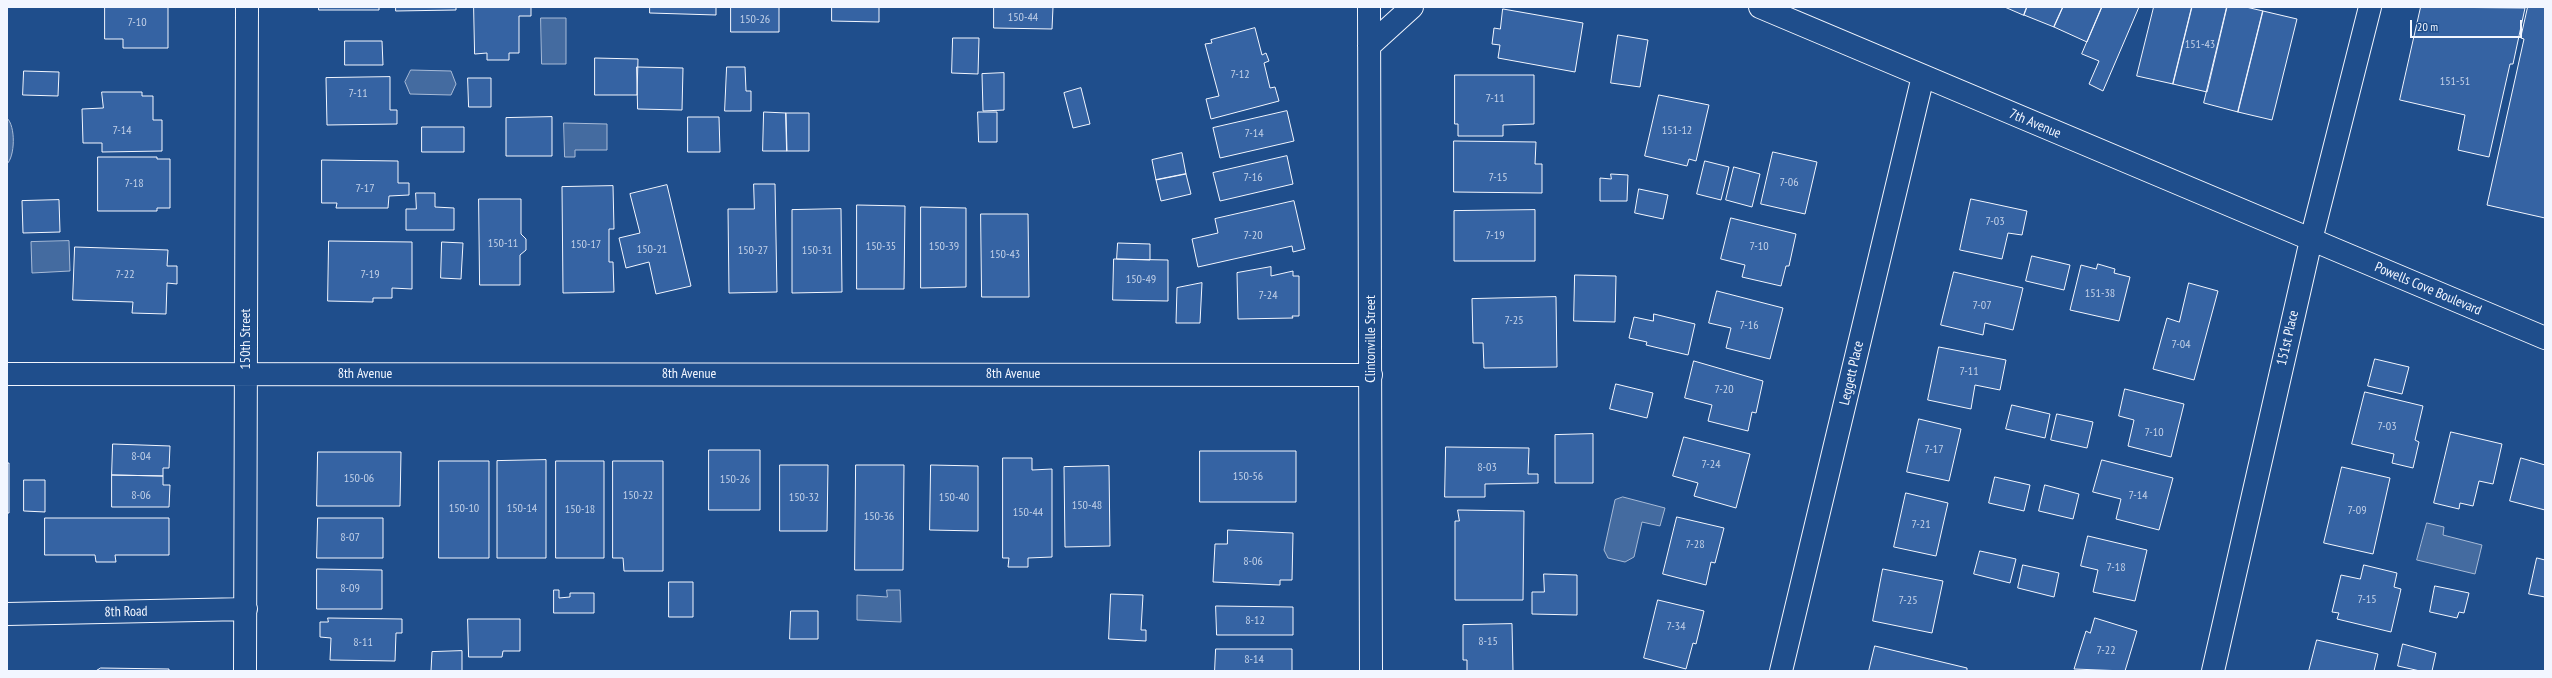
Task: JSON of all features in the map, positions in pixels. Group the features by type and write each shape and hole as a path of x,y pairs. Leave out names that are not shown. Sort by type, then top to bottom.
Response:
{"street":[{"name":"150th Street","path":"246,671 247,7"},
{"name":"Clintonville Street","path":"1369,7 1371,671"},
{"path":"1369,46 1412,7"},
{"name":"7th Avenue","path":"1760,7 2311,240"},
{"name":"151st Place","path":"2213,671 2311,240 2370,7"},
{"name":"Leggett Place","path":"1781,671 1922,76"},
{"name":"Powells Cove Boulevard","path":"2311,240 2545,338"},
{"name":"8th Avenue","path":"7,374 1371,375"},
{"name":"8th Road","path":"7,614 246,609"}],"water":[{"path":"541,18 566,18 566,64 542,64"},
{"path":"411,70 451,71 456,84 451,95 410,94 405,82"},
{"path":"7,118 12,128 13,148 12,155 7,164"},
{"path":"564,123 607,124 607,150 575,150 575,157 565,157"},
{"path":"69,241 70,271 32,273 31,242"},
{"path":"1623,497 1665,508 1660,526 1642,522 1634,557 1625,562 1608,558 1604,550 1615,500"},
{"path":"2427,523 2444,527 2443,535 2482,545 2475,574 2417,560"},
{"path":"887,590 900,590 901,622 857,620 857,595 887,597"}],"building":[{"path":"105,7 168,7 168,48 123,48 123,39 105,39"},
{"path":"319,7 379,7 379,10 319,10"},
{"path":"396,7 456,7 456,10 396,11"},
{"path":"474,7 531,7 531,16 519,16 519,53 509,53 509,60 487,60 487,53 475,54"},
{"path":"650,7 716,7 716,15 650,13"},
{"path":"731,7 779,7 779,32 731,32"},
{"path":"832,7 879,7 879,22 832,21"},
{"path":"994,7 1053,7 1052,29 994,28"},
{"path":"2005,7 2027,7 2024,15"},
{"path":"2027,7 2063,7 2054,27 2024,15"},
{"path":"2063,7 2102,7 2087,42 2054,27"},
{"path":"2102,7 2139,7 2103,91 2089,84 2099,61 2082,54"},
{"path":"2154,7 2192,7 2173,84 2137,76"},
{"path":"2192,7 2227,7 2207,92 2173,84"},
{"path":"2227,7 2246,7 2263,11 2238,112 2204,103"},
{"path":"2421,7 2525,8 2513,64 2510,64 2489,157 2458,150 2465,115 2400,100"},
{"path":"2528,7 2545,7 2545,218 2487,205 2524,39 2521,38"},
{"path":"1503,9 1583,23 1575,72 1498,58 1500,45 1492,44 1494,28 1500,29"},
{"path":"2263,11 2297,19 2272,120 2238,112"},
{"path":"1255,28 1262,55 1266,53 1269,61 1264,63 1270,88 1275,87 1279,101 1211,119 1206,99 1219,96 1205,44 1212,43 1211,40"},
{"path":"1618,35 1648,40 1640,87 1611,83"},
{"path":"953,38 979,38 978,74 952,73"},
{"path":"345,41 382,41 383,65 345,65"},
{"path":"595,58 638,59 637,95 595,95"},
{"path":"637,67 683,68 682,110 638,109"},
{"path":"727,67 745,67 746,91 751,91 751,111 725,111"},
{"path":"24,71 59,72 58,96 23,95"},
{"path":"1004,73 1004,110 983,111 982,74"},
{"path":"1455,75 1534,75 1534,124 1503,125 1503,136 1458,136 1458,124 1455,124"},
{"path":"390,77 390,110 397,110 397,124 327,125 326,78"},
{"path":"468,78 491,78 491,107 469,107"},
{"path":"1081,88 1090,124 1073,128 1064,93"},
{"path":"102,92 142,92 142,96 153,96 153,120 162,120 162,151 102,152 102,143 83,143 82,109 103,108"},
{"path":"1659,95 1709,105 1696,161 1689,159 1687,166 1645,156"},
{"path":"1287,111 1294,141 1220,158 1213,128"},
{"path":"764,112 786,113 787,151 763,151"},
{"path":"978,112 997,112 997,142 979,142"},
{"path":"786,113 809,113 809,151 787,151"},
{"path":"552,117 552,156 506,156 506,118"},
{"path":"688,117 719,117 720,152 688,152"},
{"path":"422,127 464,127 464,152 422,152"},
{"path":"1454,141 1536,142 1535,164 1542,164 1542,193 1454,192"},
{"path":"1773,152 1817,162 1805,214 1761,204"},
{"path":"1182,153 1186,174 1156,180 1152,160"},
{"path":"1287,156 1293,184 1220,201 1213,173"},
{"path":"98,157 157,157 157,159 170,159 170,208 157,208 157,211 98,211"},
{"path":"322,160 398,161 398,183 409,183 409,195 389,196 388,208 336,208 337,203 322,203"},
{"path":"1705,161 1729,167 1721,200 1697,194"},
{"path":"1734,167 1760,174 1752,207 1726,200"},
{"path":"1186,174 1191,194 1161,201 1156,180"},
{"path":"1611,174 1628,175 1627,201 1600,201 1600,178 1611,179"},
{"path":"754,184 775,184 777,292 729,293 728,209 754,209"},
{"path":"667,185 691,286 656,294 649,262 626,268 619,238 640,233 630,194"},
{"path":"613,186 614,229 609,229 609,262 613,262 614,292 563,293 562,187"},
{"path":"1639,189 1668,195 1663,219 1635,213"},
{"path":"416,193 435,193 435,207 454,208 454,230 406,230 406,209 416,209"},
{"path":"479,199 521,199 521,234 526,239 526,250 520,255 520,285 480,285"},
{"path":"1971,199 2027,211 2022,235 2008,233 2002,259 1960,250"},
{"path":"59,200 60,232 23,233 22,201"},
{"path":"1294,201 1305,249 1293,252 1292,246 1198,267 1192,239 1218,233 1215,219"},
{"path":"857,205 905,206 904,289 857,289"},
{"path":"921,207 966,208 966,287 921,288"},
{"path":"841,209 842,292 792,293 792,210"},
{"path":"1535,210 1535,261 1454,261 1454,211"},
{"path":"981,214 1028,214 1029,297 982,297"},
{"path":"1731,218 1796,234 1789,266 1786,266 1781,286 1742,277 1745,265 1721,259"},
{"path":"329,241 412,242 412,289 392,288 392,298 373,298 373,302 328,301"},
{"path":"442,242 463,243 461,279 441,278"},
{"path":"1118,243 1150,244 1150,260 1117,259"},
{"path":"75,247 168,250 167,266 177,266 177,284 167,283 166,314 132,313 133,302 73,300"},
{"path":"2032,256 2070,265 2064,290 2026,281"},
{"path":"1114,259 1168,260 1168,301 1113,300"},
{"path":"2098,264 2115,269 2114,273 2130,277 2119,321 2070,310 2081,265 2096,269"},
{"path":"1271,267 1271,276 1293,271 1293,276 1299,276 1299,316 1292,316 1293,318 1238,319 1237,273"},
{"path":"1954,272 2023,288 2013,330 1985,323 1983,335 1941,325"},
{"path":"1575,275 1616,276 1615,322 1574,321"},
{"path":"1202,283 1200,323 1176,323 1177,288"},
{"path":"2189,283 2218,291 2194,380 2153,369 2167,318 2179,322"},
{"path":"1717,291 1783,308 1770,359 1726,348 1731,328 1709,323"},
{"path":"1556,297 1557,367 1484,368 1483,343 1473,343 1472,299"},
{"path":"1654,314 1695,324 1688,355 1646,345 1647,342 1629,338 1634,317 1653,321"},
{"path":"1939,347 2006,360 2000,390 1975,385 1971,409 1928,400"},
{"path":"2375,359 2409,367 2402,394 2368,386"},
{"path":"1694,361 1763,381 1756,413 1752,412 1748,431 1708,421 1712,405 1685,398"},
{"path":"1616,384 1653,393 1647,418 1610,409"},
{"path":"2125,389 2184,404 2171,457 2128,446 2134,420 2119,416"},
{"path":"2365,392 2423,406 2415,440 2419,442 2413,468 2392,463 2394,454 2352,444"},
{"path":"2012,405 2050,414 2045,438 2006,429"},
{"path":"2057,414 2093,422 2087,448 2051,440"},
{"path":"1919,419 1961,429 1949,481 1907,472"},
{"path":"2451,432 2502,444 2493,484 2479,481 2473,506 2460,503 2459,509 2434,503"},
{"path":"1593,434 1593,483 1555,483 1555,435"},
{"path":"1684,437 1750,454 1736,508 1694,496 1698,483 1673,476"},
{"path":"113,444 170,446 169,468 163,468 163,476 112,475"},
{"path":"1446,447 1529,448 1528,474 1538,474 1538,483 1485,484 1485,497 1445,497"},
{"path":"709,450 760,450 760,510 709,510"},
{"path":"1200,451 1296,451 1296,502 1200,502"},
{"path":"318,452 401,452 400,506 317,506"},
{"path":"1003,458 1032,458 1032,470 1052,469 1052,557 1028,558 1028,567 1008,567 1009,558 1003,558"},
{"path":"2521,458 2545,465 2545,510 2510,501"},
{"path":"546,460 546,558 497,558 497,461"},
{"path":"2102,460 2173,478 2159,530 2116,519 2121,499 2093,492"},
{"path":"439,461 489,461 489,558 439,558"},
{"path":"556,461 604,461 604,558 556,558"},
{"path":"613,461 663,461 663,571 624,571 623,558 613,558"},
{"path":"7,463 9,463 9,513 7,513"},
{"path":"780,465 828,465 827,531 780,531"},
{"path":"856,465 904,465 903,570 855,570"},
{"path":"931,465 978,466 978,531 930,530"},
{"path":"1109,466 1110,546 1065,547 1064,467"},
{"path":"2342,467 2390,478 2373,554 2324,543"},
{"path":"112,475 163,476 163,485 170,485 169,507 112,507"},
{"path":"1995,477 2030,485 2024,511 1989,503"},
{"path":"24,480 45,480 45,512 24,511"},
{"path":"2045,485 2079,494 2073,519 2039,511"},
{"path":"1906,493 1948,503 1936,556 1894,547"},
{"path":"1458,510 1524,511 1523,600 1455,600 1455,521 1459,521"},
{"path":"1677,517 1724,528 1715,563 1711,562 1706,585 1663,574"},
{"path":"45,518 169,518 169,555 115,555 116,562 96,562 95,555 45,555"},
{"path":"318,518 383,518 383,558 317,558"},
{"path":"1228,530 1293,533 1292,580 1280,580 1280,585 1213,582 1215,544 1227,544"},
{"path":"2088,536 2147,550 2135,601 2093,592 2098,570 2081,566"},
{"path":"1980,551 2016,559 2010,583 1974,574"},
{"path":"2537,558 2545,560 2545,597 2529,594"},
{"path":"2023,565 2059,573 2054,597 2018,588"},
{"path":"2364,565 2397,573 2394,587 2401,589 2391,632 2337,619 2339,613 2332,612 2341,575 2360,579"},
{"path":"317,569 382,570 382,609 317,609"},
{"path":"1883,569 1943,581 1932,633 1873,621"},
{"path":"1544,574 1577,575 1577,615 1532,614 1532,592 1544,592"},
{"path":"669,582 693,582 693,617 669,617"},
{"path":"2435,586 2469,593 2464,613 2459,612 2457,618 2430,612"},
{"path":"554,590 559,590 559,598 570,597 570,593 594,593 594,613 554,613"},
{"path":"1111,594 1143,595 1141,630 1146,630 1146,641 1109,639"},
{"path":"1658,600 1704,611 1696,644 1693,643 1686,669 1644,658"},
{"path":"1216,606 1293,607 1293,635 1217,635"},
{"path":"791,611 818,611 818,639 790,639"},
{"path":"328,618 402,619 402,633 396,633 395,661 330,660 331,638 320,637 320,622 328,622"},
{"path":"2095,618 2137,631 2125,671 2074,669 2086,631 2090,633"},
{"path":"468,619 520,619 520,651 503,651 502,657 469,657"},
{"path":"1512,624 1513,671 1467,671 1467,660 1463,660 1463,625"},
{"path":"2317,640 2378,654 2374,671 2309,671"},
{"path":"2403,644 2436,653 2432,671 2420,671 2398,666"},
{"path":"1875,646 1967,668 1967,671 1869,671"},
{"path":"1216,649 1292,649 1292,671 1215,671"},
{"path":"462,651 462,671 431,671 432,652"},
{"path":"101,668 169,669 169,671 96,671"}]}
